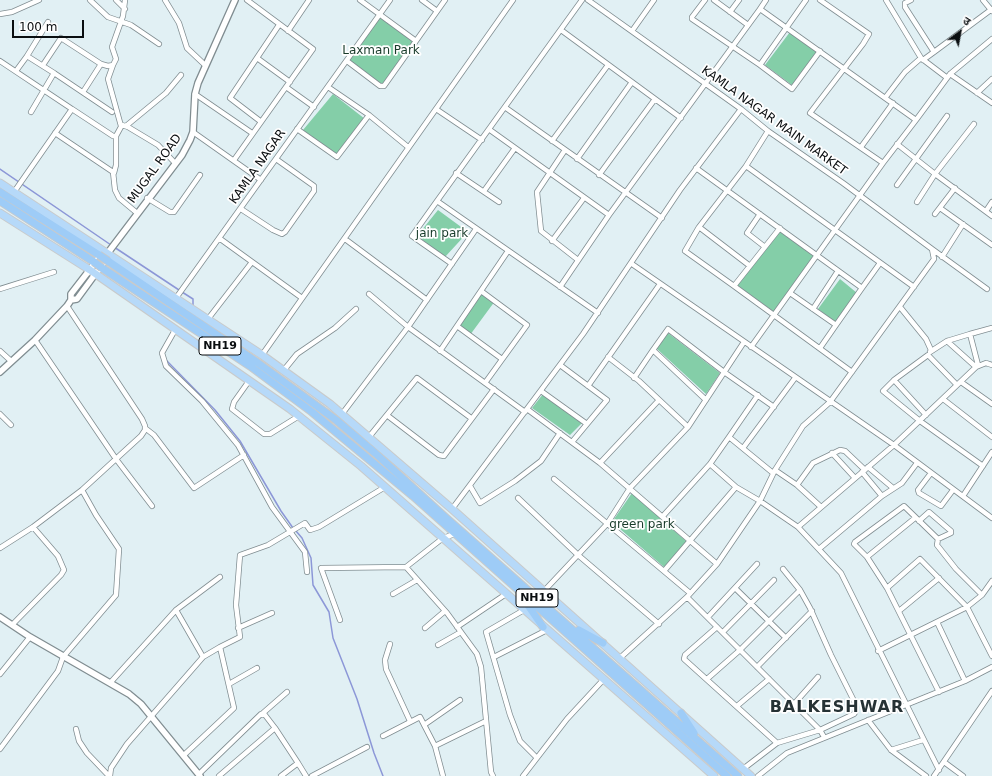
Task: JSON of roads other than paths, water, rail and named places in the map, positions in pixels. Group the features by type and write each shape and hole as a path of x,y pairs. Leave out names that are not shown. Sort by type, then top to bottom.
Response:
{"highway":[{"name":"NH19","path":"0,192 204,325 336,420 738,776"},
{"name":"NH19","path":"0,201 250,366 334,430 413,496 727,776"},
{"path":"518,590 545,628"},
{"path":"562,620 604,643"},
{"path":"681,713 699,742"}],"main road":[{"path":"0,183 110,249 179,294 208,319 284,370 342,414 604,643 751,776"},
{"path":"0,213 93,272 299,416 385,487 714,776"}],"street":[{"path":"0,14 12,12 39,0"},
{"path":"90,0 108,16 131,25 159,44"},
{"path":"116,0 124,9"},
{"path":"125,0 121,21 112,47 116,60 108,79 124,126 158,145 175,163"},
{"path":"165,0 179,23 187,48 205,65"},
{"name":"MUGAL ROAD","path":"0,372 35,340 71,300 78,298 93,272 108,258 110,249 187,147 193,132 195,94 205,65 221,35 235,0"},
{"path":"234,160 312,49 247,0"},
{"path":"360,0 416,41"},
{"name":"KAMLA NAGAR","path":"179,294 390,0"},
{"path":"422,0 437,11"},
{"path":"347,61 383,86 445,0"},
{"path":"262,355 513,0"},
{"path":"452,264 412,236 456,173 506,108 582,0"},
{"name":"KAMLA NAGAR MAIN MARKET","path":"588,0 741,109 768,131 987,289"},
{"path":"632,31 654,0"},
{"path":"705,0 691,18 733,46 792,89 820,52"},
{"path":"714,0 748,25"},
{"path":"730,12 739,0"},
{"path":"560,287 609,215 626,194 766,0"},
{"path":"760,65 788,28 806,0"},
{"path":"820,0 869,34 810,113 883,163"},
{"path":"886,0 922,59 992,103"},
{"path":"911,0 905,4 905,7 934,52"},
{"path":"885,98 905,72 992,10 983,0"},
{"path":"288,31 307,1"},
{"path":"760,9 916,120"},
{"path":"16,72 48,22"},
{"path":"260,121 230,98 280,25"},
{"path":"561,30 681,118"},
{"path":"43,65 61,38 101,64 108,66 113,65"},
{"path":"751,347 883,163 948,76 992,39"},
{"path":"27,56 43,65 112,112"},
{"path":"257,58 290,82"},
{"path":"0,61 72,109 116,136"},
{"path":"83,92 101,64"},
{"path":"552,141 608,65"},
{"path":"31,112 54,73"},
{"path":"137,213 119,198 116,190 114,173 116,165 116,136 124,126 166,93 181,75"},
{"path":"977,93 992,79"},
{"path":"578,159 632,82"},
{"path":"286,87 314,107"},
{"path":"328,87 369,115 408,147"},
{"path":"195,94 252,133"},
{"path":"599,175 655,99"},
{"path":"861,147 893,103"},
{"path":"506,108 662,218"},
{"path":"14,192 72,109"},
{"path":"436,109 482,140"},
{"path":"452,509 598,313 696,168 741,109"},
{"path":"297,129 337,157 369,115"},
{"path":"897,185 947,116"},
{"path":"917,202 935,174 974,124"},
{"path":"490,130 609,215"},
{"path":"768,131 746,166 699,227 685,251 852,372"},
{"path":"193,132 262,180"},
{"path":"55,133 114,173"},
{"path":"897,144 992,216"},
{"path":"484,192 514,148"},
{"path":"565,150 537,194 541,231 578,260"},
{"path":"241,209 273,230 282,234 285,232 314,191 314,186 276,159"},
{"path":"746,166 914,287"},
{"path":"696,168 862,288"},
{"path":"456,173 499,202"},
{"path":"148,198 170,212 174,212 200,175"},
{"path":"935,214 955,188"},
{"path":"552,241 584,198"},
{"path":"437,201 598,313"},
{"path":"986,211 992,202"},
{"path":"940,208 992,245"},
{"path":"760,214 746,233 765,247"},
{"path":"942,257 963,224"},
{"path":"699,227 750,266"},
{"path":"734,286 780,228"},
{"path":"342,414 408,327 476,229"},
{"path":"219,238 302,298"},
{"path":"345,239 427,300"},
{"path":"620,658 689,595 716,564 760,501 774,471 803,426 830,402 934,259 932,250"},
{"path":"440,351 508,251"},
{"path":"208,319 252,262"},
{"path":"820,348 880,263"},
{"path":"632,264 894,445 990,517 992,510"},
{"path":"813,309 838,271"},
{"path":"0,289 54,272"},
{"path":"588,386 660,284"},
{"path":"481,291 527,325 485,383"},
{"path":"790,293 836,325"},
{"path":"369,294 408,327 440,351 560,433 600,463 663,516 716,564"},
{"path":"67,306 142,419 145,428 154,435 194,488 244,455"},
{"path":"900,307 926,339 929,353 959,383 992,404"},
{"path":"284,370 297,354 335,328 356,309"},
{"path":"457,326 502,359"},
{"path":"983,466 883,391 894,380 929,353 947,342 992,328"},
{"path":"175,330 162,353 166,366 219,420 244,455 272,507 294,530 305,552 307,572"},
{"path":"634,378 666,330 669,330 724,372 774,407"},
{"path":"970,334 977,366"},
{"path":"35,340 116,460 152,506"},
{"path":"544,591 607,524 630,488 688,427 744,342"},
{"path":"947,342 977,366"},
{"path":"653,350 706,400"},
{"path":"0,351 11,361"},
{"path":"608,357 660,400 688,427"},
{"path":"798,527 894,445 977,366 986,363 992,365"},
{"path":"560,365 607,400 572,442"},
{"path":"369,437 388,416 417,378 471,418"},
{"path":"743,448 795,378"},
{"path":"249,380 234,402 232,409 264,434 270,434 299,416"},
{"path":"894,380 926,415"},
{"path":"388,416 441,456 444,456 494,389"},
{"path":"541,390 587,424"},
{"path":"663,516 710,464 758,396"},
{"path":"943,399 992,437"},
{"path":"600,463 660,400"},
{"path":"0,414 11,425"},
{"path":"0,548 33,527 82,490 141,436 145,428"},
{"path":"470,486 480,503 519,478 543,459 560,433"},
{"path":"729,437 774,471 797,485 821,508"},
{"path":"797,485 810,465 840,450 845,451 865,470 893,488"},
{"path":"963,496 992,452"},
{"path":"832,453 855,478"},
{"path":"819,549 882,496 902,483 917,463"},
{"path":"710,464 736,487 760,501 798,527 841,573 878,651 939,770"},
{"path":"865,470 882,496"},
{"path":"930,473 918,490 919,493 941,506 953,490"},
{"path":"554,479 664,571 689,595 717,627 820,730 824,737"},
{"path":"110,776 111,768 127,744 151,714 203,657 240,637 236,605 240,556 268,545 306,523 310,530 319,527 385,487"},
{"path":"664,571 736,487"},
{"path":"0,749 58,671 63,657 116,595 119,549 96,515 82,490"},
{"path":"518,498 578,555 659,624"},
{"path":"938,539 904,506 854,544 867,557 887,588 939,692"},
{"path":"867,557 929,512 951,531 951,533 938,539"},
{"path":"12,624 61,575 64,570 58,556 33,527"},
{"path":"340,620 321,568 406,567 443,538 455,534"},
{"path":"938,539 937,545 982,595"},
{"path":"887,588 920,559 967,607 992,656"},
{"path":"708,617 757,564"},
{"path":"406,567 445,611 477,654 480,662 491,772 494,776"},
{"path":"744,769 777,743 820,730 854,714 856,708 812,611 800,590 783,569"},
{"path":"110,683 176,610 220,577"},
{"path":"899,611 939,578"},
{"path":"393,594 417,580"},
{"path":"723,632 774,580"},
{"path":"878,651 967,607 982,595 992,581"},
{"path":"735,588 786,638"},
{"path":"708,679 740,650 800,590"},
{"path":"457,627 506,594"},
{"path":"176,610 203,657"},
{"path":"524,610 487,632 510,715 520,740 537,758"},
{"path":"425,628 445,611"},
{"path":"757,667 812,611"},
{"path":"238,628 272,613"},
{"path":"0,617 30,637 110,683 142,704 199,775 287,692"},
{"path":"937,622 965,681"},
{"path":"717,627 684,657 777,743"},
{"path":"494,657 545,628"},
{"path":"438,645 461,632"},
{"path":"0,674 30,637"},
{"path":"390,644 385,660 386,669 410,721"},
{"path":"184,755 233,710 234,706 220,647"},
{"path":"758,776 786,752 939,692 992,667"},
{"path":"229,684 257,668"},
{"path":"794,704 818,677"},
{"path":"737,706 769,679"},
{"path":"523,776 567,719 604,680"},
{"path":"934,776 992,691"},
{"path":"424,725 460,700"},
{"path":"263,714 275,728 306,776"},
{"path":"383,736 420,717 435,746 443,776"},
{"path":"435,746 486,720"},
{"path":"868,720 891,750 926,776"},
{"path":"219,776 275,728"},
{"path":"76,729 82,746 95,763 110,776"},
{"path":"891,750 923,740"},
{"path":"312,776 367,747"},
{"path":"944,762 963,776"},
{"path":"281,776 298,763"}],"waterway":[{"path":"0,169 111,245"},
{"path":"114,247 179,290"},
{"path":"182,292 193,299 193,305"},
{"path":"166,360 215,410 240,441 281,511 293,528"},
{"path":"296,531 302,538 311,558 313,585 329,612 333,638 357,699 383,776"}],"district":[{"name":"BALKESHWAR","path":"837,708"}],"park label":[{"name":"Laxman Park","path":"381,51"},
{"name":"jain park","path":"442,234"},
{"name":"green park","path":"642,525"}]}
